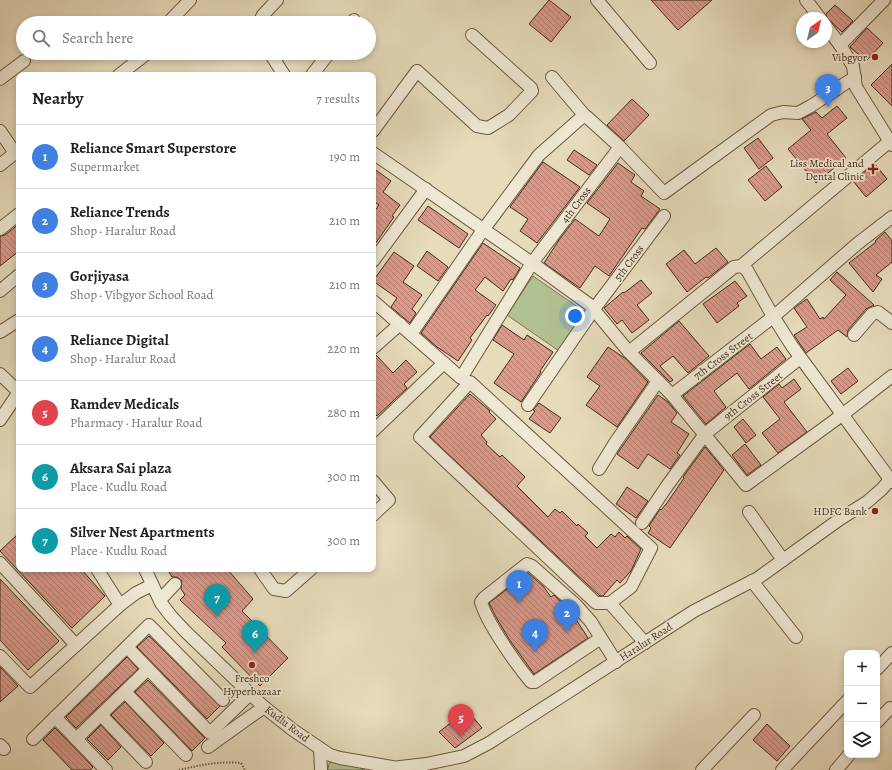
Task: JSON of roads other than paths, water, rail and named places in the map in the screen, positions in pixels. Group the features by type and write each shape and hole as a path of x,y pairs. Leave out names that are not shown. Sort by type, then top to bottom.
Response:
{"street":[{"path":"175,16 190,0"},
{"path":"262,16 277,0"},
{"path":"597,0 650,63"},
{"path":"806,0 815,12"},
{"path":"840,45 884,0"},
{"path":"629,352 734,267 741,266 891,143 856,87 853,66 832,34"},
{"path":"376,127 417,71 477,126 488,128 509,115 532,91 531,88 472,35"},
{"path":"123,72 138,60"},
{"path":"274,60 282,72"},
{"path":"314,72 324,60"},
{"path":"0,79 24,61"},
{"path":"552,77 585,116 620,147 664,193 771,115 783,112 798,113 855,77"},
{"path":"411,334 483,230 539,155 585,116"},
{"path":"0,131 16,151"},
{"name":"4th Cross","path":"444,363 461,378 532,263 620,147"},
{"path":"0,165 16,153"},
{"path":"376,157 426,189 590,305 629,352 672,395 746,485 842,415 892,376"},
{"path":"376,257 426,189"},
{"path":"0,229 16,216"},
{"name":"5th Cross","path":"528,405 594,309 664,216"},
{"name":"7th Cross Street","path":"672,395 774,317 857,244 892,217"},
{"path":"741,266 747,270 800,358 891,479"},
{"path":"0,291 16,278"},
{"path":"0,298 16,285"},
{"path":"376,303 444,363 376,428"},
{"path":"854,335 872,314 878,312 892,323"},
{"path":"0,332 16,322"},
{"path":"376,345 400,324"},
{"name":"9th Cross Street","path":"642,523 705,434 800,358"},
{"path":"0,374 16,389"},
{"path":"599,469 658,381"},
{"path":"610,603 631,587 651,548 470,382 420,437 596,603 610,603 645,643"},
{"path":"0,420 16,396"},
{"name":"Haralur Road","path":"387,769 432,767 464,756 488,743 694,611 752,581 867,502 891,479"},
{"path":"376,484 389,500 376,511"},
{"path":"749,512 783,560"},
{"path":"0,563 76,645"},
{"path":"601,638 536,682 531,682 498,635 481,602 527,564 532,566 576,605 591,622 601,638 616,662"},
{"path":"99,572 120,605"},
{"name":"Kudlu Road","path":"146,572 160,600 171,616 264,708 330,755 387,769"},
{"path":"262,572 274,589 286,591 308,572"},
{"path":"752,581 796,637"},
{"path":"160,600 175,584"},
{"path":"0,656 30,687 120,605 136,593 152,585"},
{"path":"33,739 149,626 223,700"},
{"path":"127,647 210,733 250,694"},
{"path":"880,666 892,653"},
{"path":"76,739 148,669"},
{"path":"125,692 186,755"},
{"path":"782,770 844,704"},
{"path":"208,747 264,708"},
{"path":"880,719 890,708"},
{"path":"101,715 146,762"},
{"path":"702,770 754,715"},
{"path":"55,717 106,770"},
{"path":"320,748 321,770"},
{"path":"836,770 846,758"}],"place":[{"name":"Vibgyor","path":"875,57"},
{"name":"Gorjiyasa","path":"828,107"},
{"name":"Liss Medical and Dental Clinic","path":"873,169"},
{"name":"HDFC Bank","path":"875,511"},
{"name":"Reliance Smart Superstore","path":"519,603"},
{"name":"Silver Nest Apartments","path":"217,617"},
{"name":"Reliance Trends","path":"567,632"},
{"name":"Reliance Digital","path":"535,652"},
{"name":"Aksara Sai plaza","path":"255,653"},
{"name":"Freshco Hyperbazaar","path":"252,665"},
{"name":"Ramdev Medicals","path":"461,737"}]}
